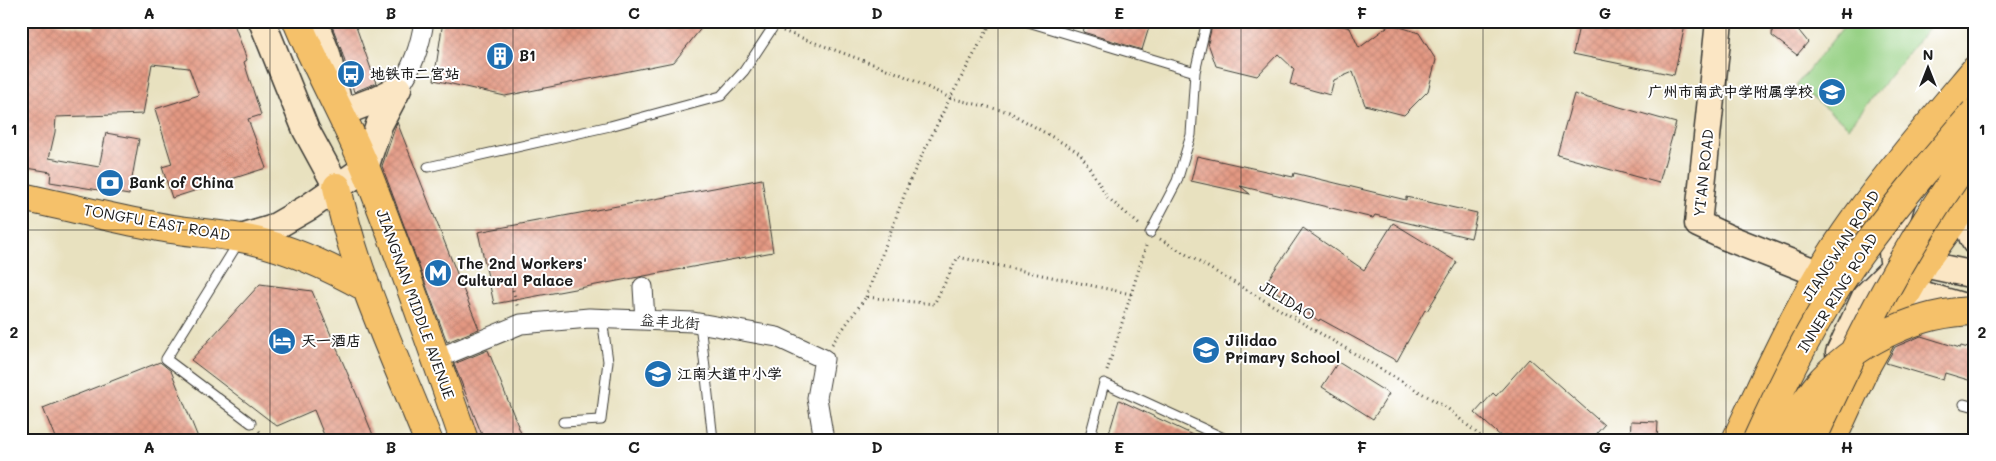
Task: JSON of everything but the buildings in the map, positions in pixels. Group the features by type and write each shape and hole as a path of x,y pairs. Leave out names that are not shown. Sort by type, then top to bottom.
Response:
{"main road":[{"path":"262,21 306,130 337,187"},
{"path":"278,21 322,137 337,187 344,221 367,288 428,440"},
{"name":"JIANGNAN MIDDLE AVENUE","path":"297,21 365,168 464,440"},
{"path":"314,21 327,54 341,113 398,89"},
{"name":"YI'AN ROAD","path":"1719,21 1698,224 1820,274"},
{"name":"JIANGWAN ROAD","path":"1736,440 1779,349 1820,274 1852,222 1935,116 1970,88"},
{"path":"365,168 379,125 398,89"},
{"name":"INNER RING ROAD","path":"1757,440 1788,374 1850,267 1910,189 1975,112"},
{"path":"1935,116 1946,138 1967,154 1975,156"},
{"path":"1832,440 1865,368 1901,279 1892,234 1921,142 1935,116"},
{"path":"1812,440 1883,294 1935,206 1975,150"},
{"name":"TONGFU EAST ROAD","path":"21,197 154,226 192,233 241,238 271,229 365,168"},
{"path":"1798,440 1865,297 1901,279 1923,264 1973,194"},
{"path":"1973,194 1968,218 1971,236 1975,242"},
{"path":"241,238 281,248 339,272 367,288"},
{"path":"1923,264 1975,275"},
{"path":"1901,279 1973,306"},
{"path":"1865,368 1880,348 1894,336 1928,325 1960,320 1973,306"},
{"path":"1783,440 1809,396 1824,378 1842,361 1860,348 1919,320 1973,306"}],"street":[{"path":"398,89 416,57 424,21"},
{"path":"643,287 645,320"},
{"name":"益丰北街","path":"436,359 522,324 602,319 700,323 777,337 824,359"},
{"path":"824,359 817,398 824,440"}],"lane":[{"path":"1025,21 1195,72"},
{"path":"1150,233 1177,181 1191,134 1195,72 1207,21"},
{"path":"428,167 610,126 721,96 744,71 775,25"},
{"path":"241,238 166,359 251,423"},
{"path":"563,422 601,420 608,361 602,319"},
{"path":"700,323 713,440"},
{"path":"1089,440 1104,382 1228,440"},
{"path":"1964,404 1975,407"}],"path":[{"path":"824,359 832,343 866,297 910,180 950,98 992,21"},
{"name":"JILIDAO","path":"775,25 900,74 950,98 1009,112 1080,153 1108,198 1150,233 1447,408 1485,440"},
{"path":"1104,382 1150,233"},
{"path":"866,297 934,304 958,257 1131,294"}],"green space":[{"path":"1848,21 1934,21 1849,127 1796,85"}],"place":[{"name":"B1","path":"500,56"},
{"name":"地铁市二宫站","path":"351,74"},
{"name":"广州市南武中学附属学校","path":"1832,92"},
{"name":"Bank of China","path":"110,183"},
{"name":"The 2nd Workers' Cultural Palace","path":"438,273"},
{"name":"天一酒店","path":"282,341"},
{"name":"Jilidao Primary School","path":"1206,350"},
{"name":"江南大道中小学","path":"658,374"}]}
